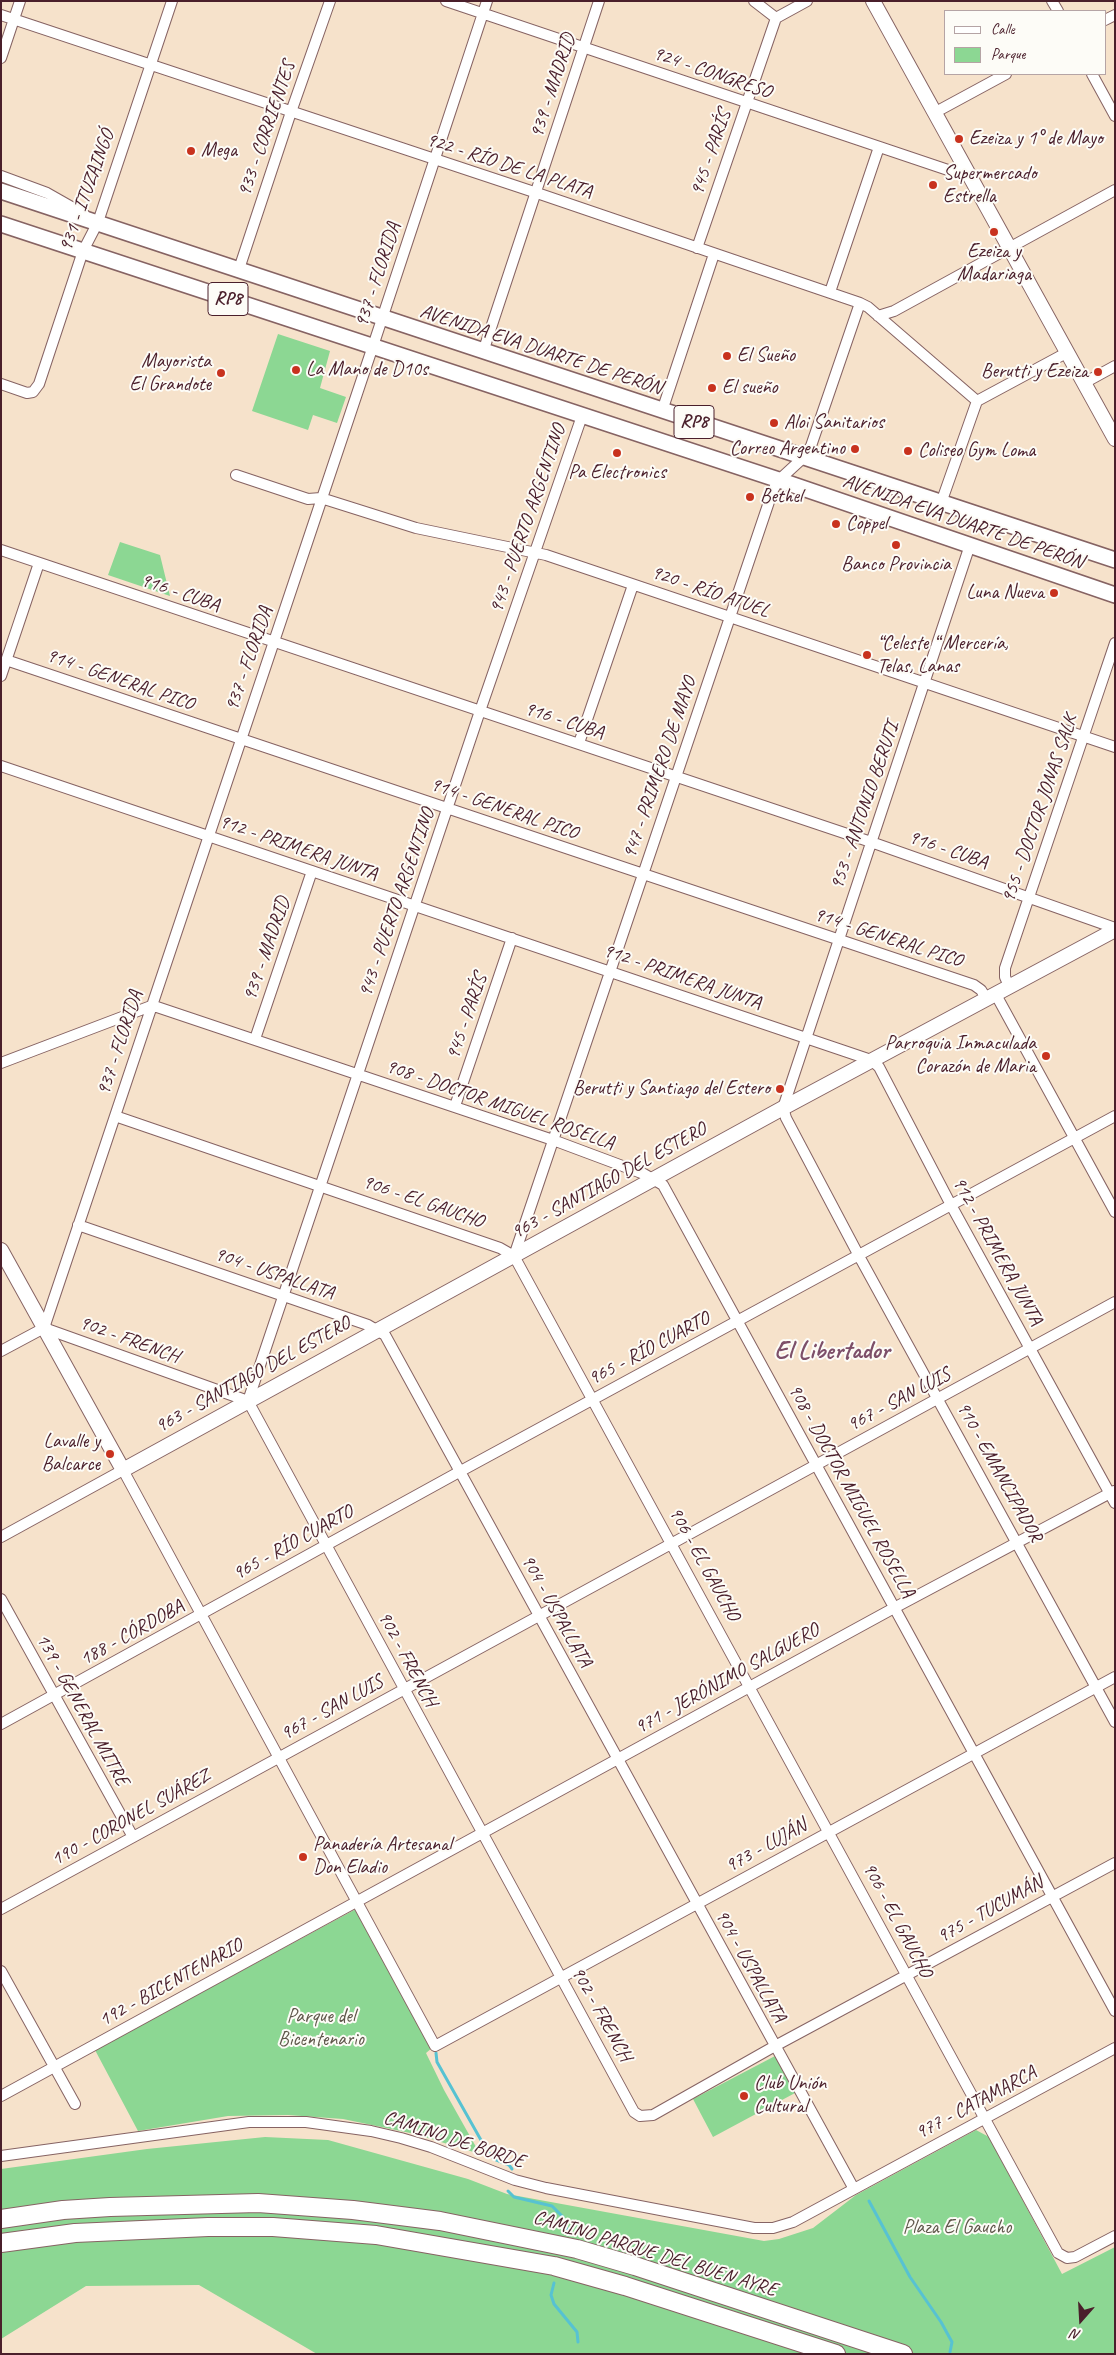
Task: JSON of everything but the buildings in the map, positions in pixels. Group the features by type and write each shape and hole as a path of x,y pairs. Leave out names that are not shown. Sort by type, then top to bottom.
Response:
{"highway":[{"name":"CAMINO PARQUE DEL BUEN AYRE","path":"1,2219 110,2206 209,2203 306,2206 432,2220 518,2235 577,2249 635,2266 903,2354"},
{"name":"CAMINO PARQUE DEL BUEN AYRE","path":"1,2244 75,2233 208,2227 273,2227 385,2236 512,2258 591,2276 836,2354"}],"main road":[{"name":"AVENIDA EVA DUARTE DE PERÓN","path":"1,191 1115,560"},
{"name":"AVENIDA EVA DUARTE DE PERÓN","path":"1,224 17,229 38,230 84,248 373,347 779,480 1115,595"}],"street":[{"path":"1,58 20,1"},
{"name":"931 - ITUZAINGÓ","path":"1,384 27,393 33,392 39,384 84,248 98,222 172,1"},
{"name":"933 - CORRIENTES","path":"240,269 291,112 330,1"},
{"name":"924 - CONGRESO","path":"446,1 746,104 948,170 967,172"},
{"name":"937 - FLORIDA","path":"44,1328 207,836 373,347 486,1"},
{"name":"939 - MADRID","path":"484,352 599,1"},
{"path":"754,1 776,18 807,1"},
{"path":"873,1 1115,438"},
{"name":"922 - RÍO DE LA PLATA","path":"1,15 537,193 860,303 878,316 977,401"},
{"name":"945 - PARÍS","path":"697,248 776,18"},
{"path":"934,112 1004,75"},
{"path":"1093,75 1115,116"},
{"path":"830,292 879,147"},
{"name":"AVENIDA EVA DUARTE DE PERÓN","path":"1,176 47,193 98,222"},
{"path":"878,316 894,311 1115,190"},
{"path":"662,411 714,254"},
{"name":"947 - PRIMERO DE MAYO","path":"514,1256 773,490 779,480 804,457 811,446 860,303"},
{"path":"941,503 977,401 1068,352"},
{"path":"1084,383 1115,366"},
{"name":"943 - PUERTO ARGENTINO","path":"248,1401 480,711 582,416"},
{"name":"920 - RÍO ATUEL","path":"236,475 308,499 321,498 416,528 534,552 1115,747"},
{"name":"953 - ANTONIO BERUTI","path":"783,1108 970,544"},
{"name":"916 - CUBA","path":"1,550 273,643 579,743 871,842 1029,896 1115,929"},
{"path":"1,676 39,563"},
{"path":"579,743 633,585"},
{"name":"955 - DOCTOR JONAS SALK","path":"1009,986 1005,977 1005,968 1115,643"},
{"name":"914 - GENERAL PICO","path":"6,660 974,985 990,996 1074,1137 1115,1212"},
{"name":"912 - PRIMERA JUNTA","path":"1,766 872,1060 879,1067 951,1205 1113,1495"},
{"name":"939 - MADRID","path":"255,1039 312,871"},
{"name":"963 - SANTIAGO DEL ESTERO","path":"123,1470 783,1108 1115,929"},
{"name":"945 - PARÍS","path":"455,1106 512,938"},
{"path":"1,1063 151,1006"},
{"name":"908 - DOCTOR MIGUEL ROSELLA","path":"151,1006 255,1039 553,1140 656,1179 663,1185 817,1464 972,1753 1115,2011"},
{"name":"910 - EMANCIPADOR","path":"783,1108 786,1118 859,1256 939,1398 1115,1722"},
{"name":"906 - EL GAUCHO","path":"115,1116 321,1185 500,1248 514,1256 594,1399 1058,2253 1067,2258 1075,2257 1115,2236"},
{"name":"965 - RÍO CUARTO","path":"200,1614 1115,1116"},
{"name":"904 - USPALLATA","path":"78,1225 284,1295 379,1330 388,1340 854,2190"},
{"path":"1,1250 358,1901"},
{"name":"967 - SAN LUIS","path":"278,1758 1115,1302"},
{"path":"1,1351 44,1328"},
{"name":"902 - FRENCH","path":"44,1328 248,1401 634,2112 646,2117"},
{"path":"1,1537 123,1470"},
{"name":"971 - JERÓNIMO SALGUERO","path":"358,1901 894,1608 1018,1542 1113,1495"},
{"name":"139 - GENERAL MITRE","path":"1,1599 53,1696 133,1837"},
{"name":"188 - CÓRDOBA","path":"1,1724 200,1614"},
{"name":"973 - LUJÁN","path":"358,1901 435,2046 1115,1677"},
{"name":"190 - CORONEL SUÁREZ","path":"1,1909 278,1758"},
{"name":"975 - TUCUMÁN","path":"646,2117 654,2115 775,2046 1115,1863"},
{"name":"192 - BICENTENARIO","path":"1,2096 358,1901"},
{"path":"1,1971 75,2104"},
{"name":"977 - CATAMARCA","path":"854,2190 1115,2048"},
{"name":"CAMINO DE BORDE","path":"1,2156 191,2128 275,2120 306,2122 379,2132 431,2147 532,2185 754,2228 773,2228 793,2222 854,2190"}],"green space":[{"name":"La Mano de D10s","path":"278,334 330,351 320,388 346,397 337,423 313,415 308,430 252,411"},
{"path":"120,542 160,555 170,596 108,575"},
{"name":"Parque del Bicentenario","path":"356,1909 432,2048 426,2053 444,2090 480,2154 415,2134 343,2119 288,2115 228,2116 138,2131 95,2050"},
{"name":"Club Unión Cultural","path":"775,2056 795,2093 713,2137 693,2099"},
{"name":"Plaza El Gaucho","path":"976,2130 989,2137 1062,2274 1115,2247 1115,2354 317,2354 199,2285 86,2286 1,2339 1,2169 147,2149 265,2137 328,2140 468,2179 507,2194 764,2241 779,2239 813,2228 856,2195"}],"waterway":[{"path":"436,2053 437,2062 486,2149 494,2159 509,2165 512,2169"},
{"path":"508,2191 514,2197 552,2206 563,2217 567,2230"},
{"path":"869,2201 910,2277 941,2322 952,2342 950,2352"},
{"path":"554,2283 551,2295 554,2304 577,2332 578,2342"}],"place":[{"name":"Ezeiza y 1° de Mayo","path":"959,139"},
{"name":"Mega","path":"191,151"},
{"name":"Supermercado Estrella","path":"933,185"},
{"name":"Ezeiza y Madariaga","path":"994,232"},
{"name":"El Sueño","path":"727,356"},
{"name":"La Mano de D10s","path":"296,370"},
{"name":"Berutti y Ezeiza","path":"1098,372"},
{"name":"Mayorista El Grandote","path":"221,373"},
{"name":"El sueño","path":"712,388"},
{"name":"Aloi Sanitarios","path":"774,423"},
{"name":"Correo Argentino","path":"855,449"},
{"name":"Coliseo Gym Loma","path":"908,451"},
{"name":"Pa Electronics","path":"617,453"},
{"name":"Bethel","path":"750,497"},
{"name":"Coppel","path":"836,524"},
{"name":"Banco Provincia","path":"896,545"},
{"name":"Luna Nueva","path":"1054,593"},
{"name":"“Celeste “ Mercería, Telas, Lanas","path":"867,655"},
{"name":"Parroquia Inmaculada Corazón de Maria","path":"1046,1056"},
{"name":"Berutti y Santiago del Estero","path":"780,1089"},
{"name":"Lavalle y Balcarce","path":"110,1454"},
{"name":"Panadería Artesanal Don Eladio","path":"303,1857"},
{"name":"Club Unión Cultural","path":"744,2096"}],"district":[{"name":"El Libertador","path":"832,1351"}]}
